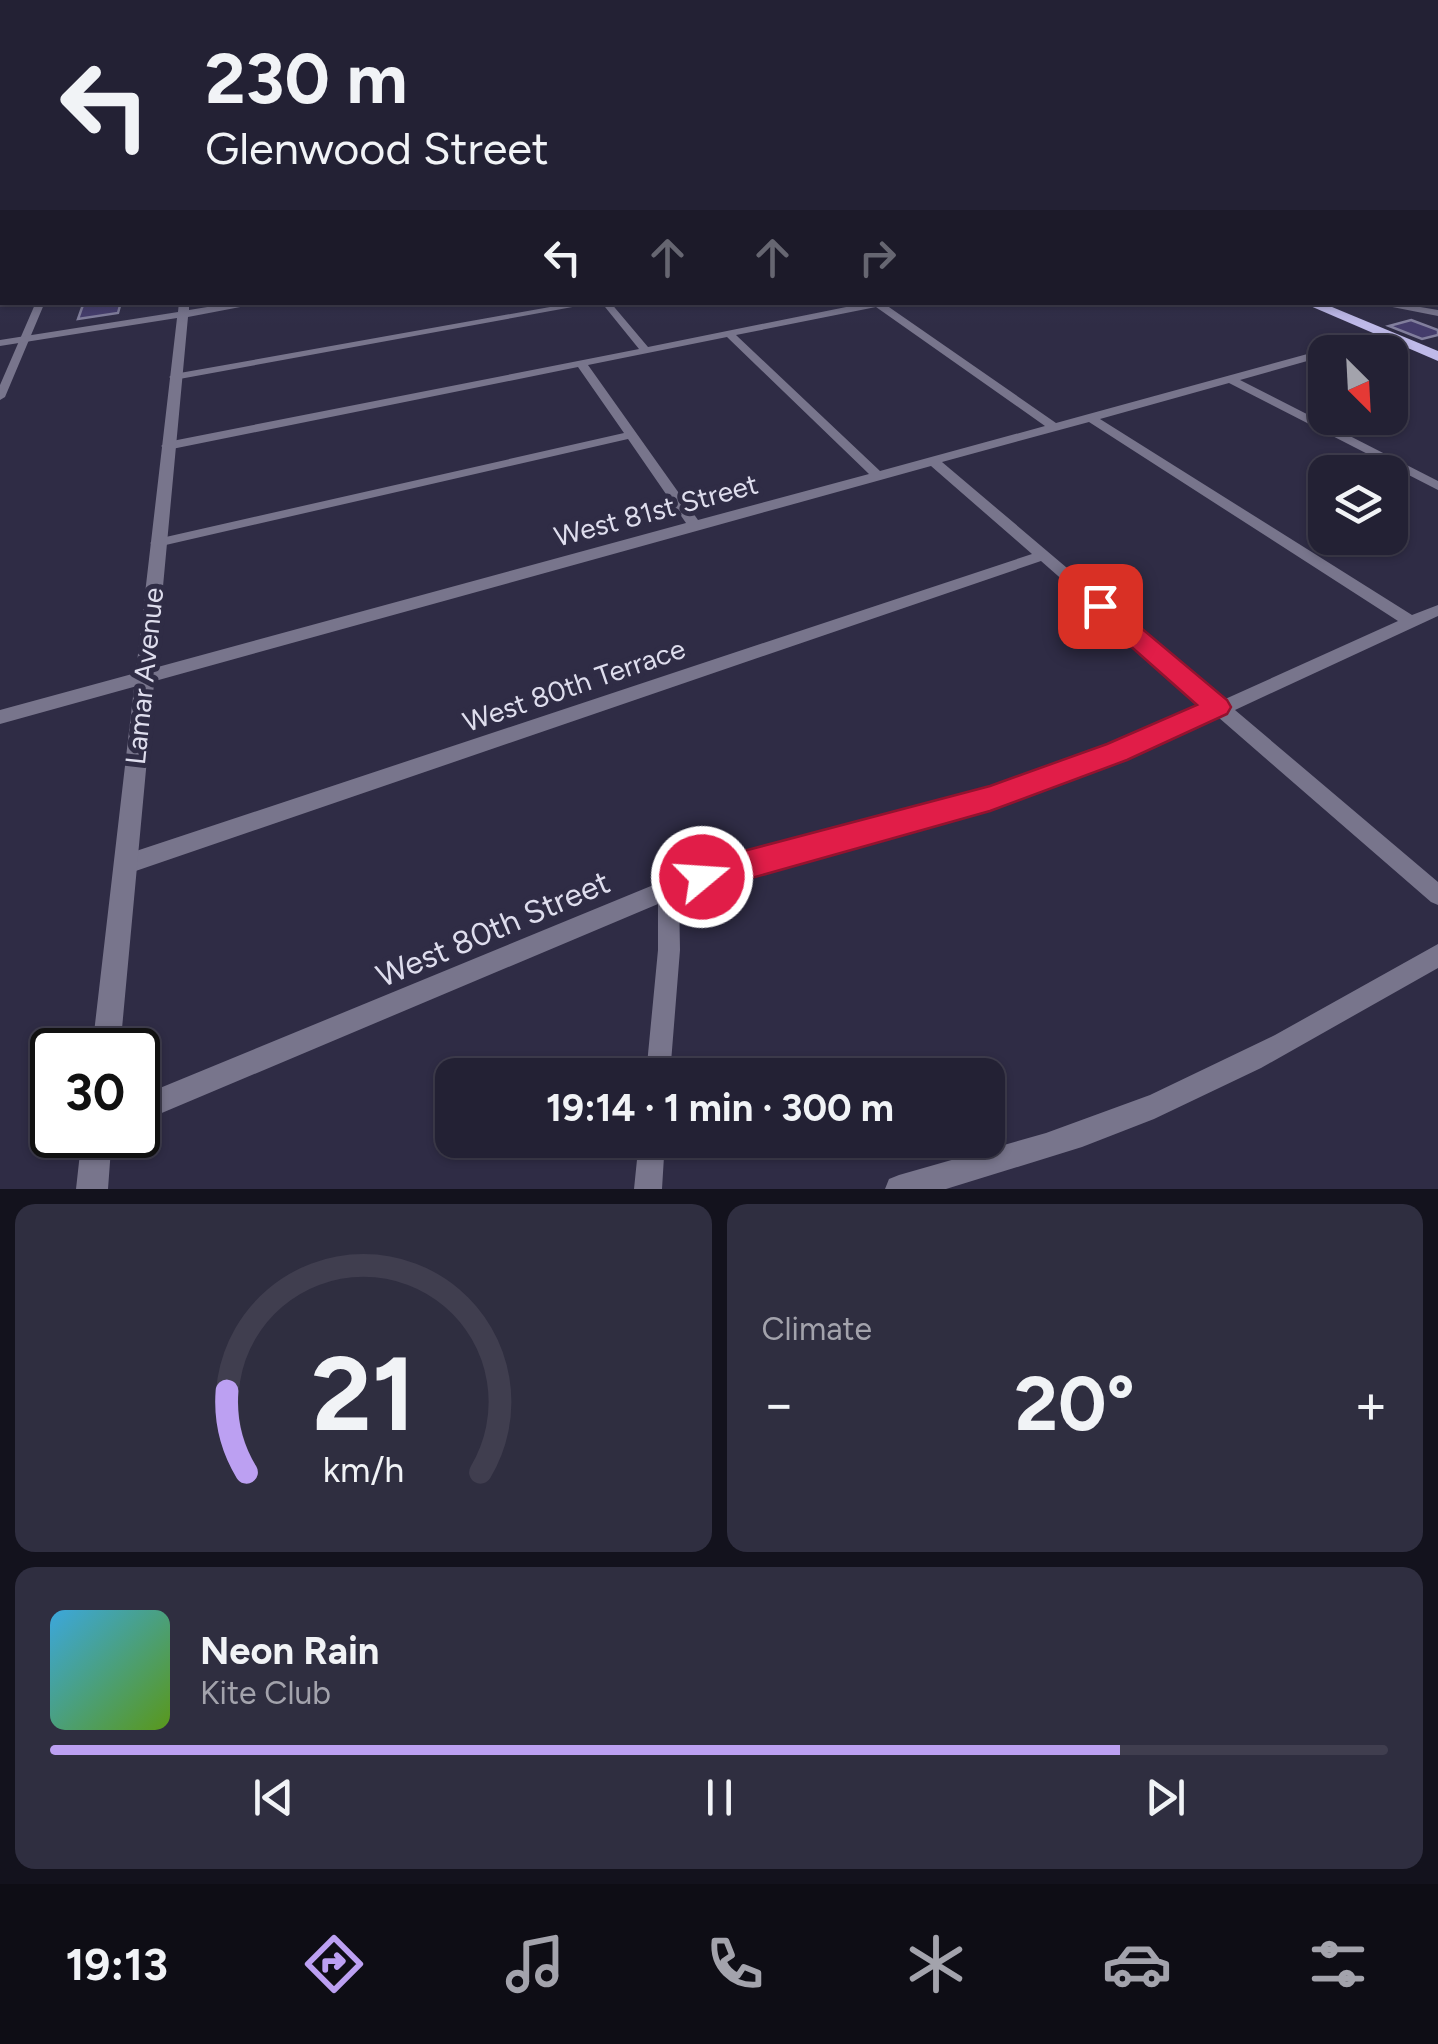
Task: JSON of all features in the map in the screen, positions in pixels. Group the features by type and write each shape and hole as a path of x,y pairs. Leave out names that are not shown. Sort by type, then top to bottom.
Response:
{"main road":[{"path":"1314,305 1386,335"},
{"path":"1408,344 1438,356"}],"street":[{"path":"0,397 39,305"},
{"path":"0,343 183,308 222,305"},
{"path":"174,377 579,305"},
{"path":"608,305 646,350"},
{"path":"167,446 870,305"},
{"path":"883,305 1054,427"},
{"path":"1408,306 1438,313"},
{"name":"Lamar Avenue","path":"108,1028 183,308"},
{"path":"730,334 877,475"},
{"name":"West 81st Street","path":"0,716 1308,358"},
{"path":"581,364 695,526"},
{"path":"1230,378 1438,486"},
{"path":"1090,417 1411,622"},
{"path":"157,543 632,436"},
{"path":"932,460 1438,895"},
{"name":"West 80th Terrace","path":"124,866 1042,556"},
{"name":"West 80th Street","path":"160,1101 668,888 735,865 900,826 1016,790 1438,610"},
{"path":"659,1058 669,950 668,888"},
{"path":"899,1189 1128,1117 1188,1092 1306,1032 1438,955"},
{"path":"92,1189 95,1158"},
{"path":"648,1189 651,1158"}],"building":[{"path":"83,305 120,305 118,313 78,319"},
{"path":"1411,320 1438,330 1438,335 1422,339 1389,326"}],"route":[{"path":"702,877 990,799 1117,752 1218,707 1100,606"}]}
